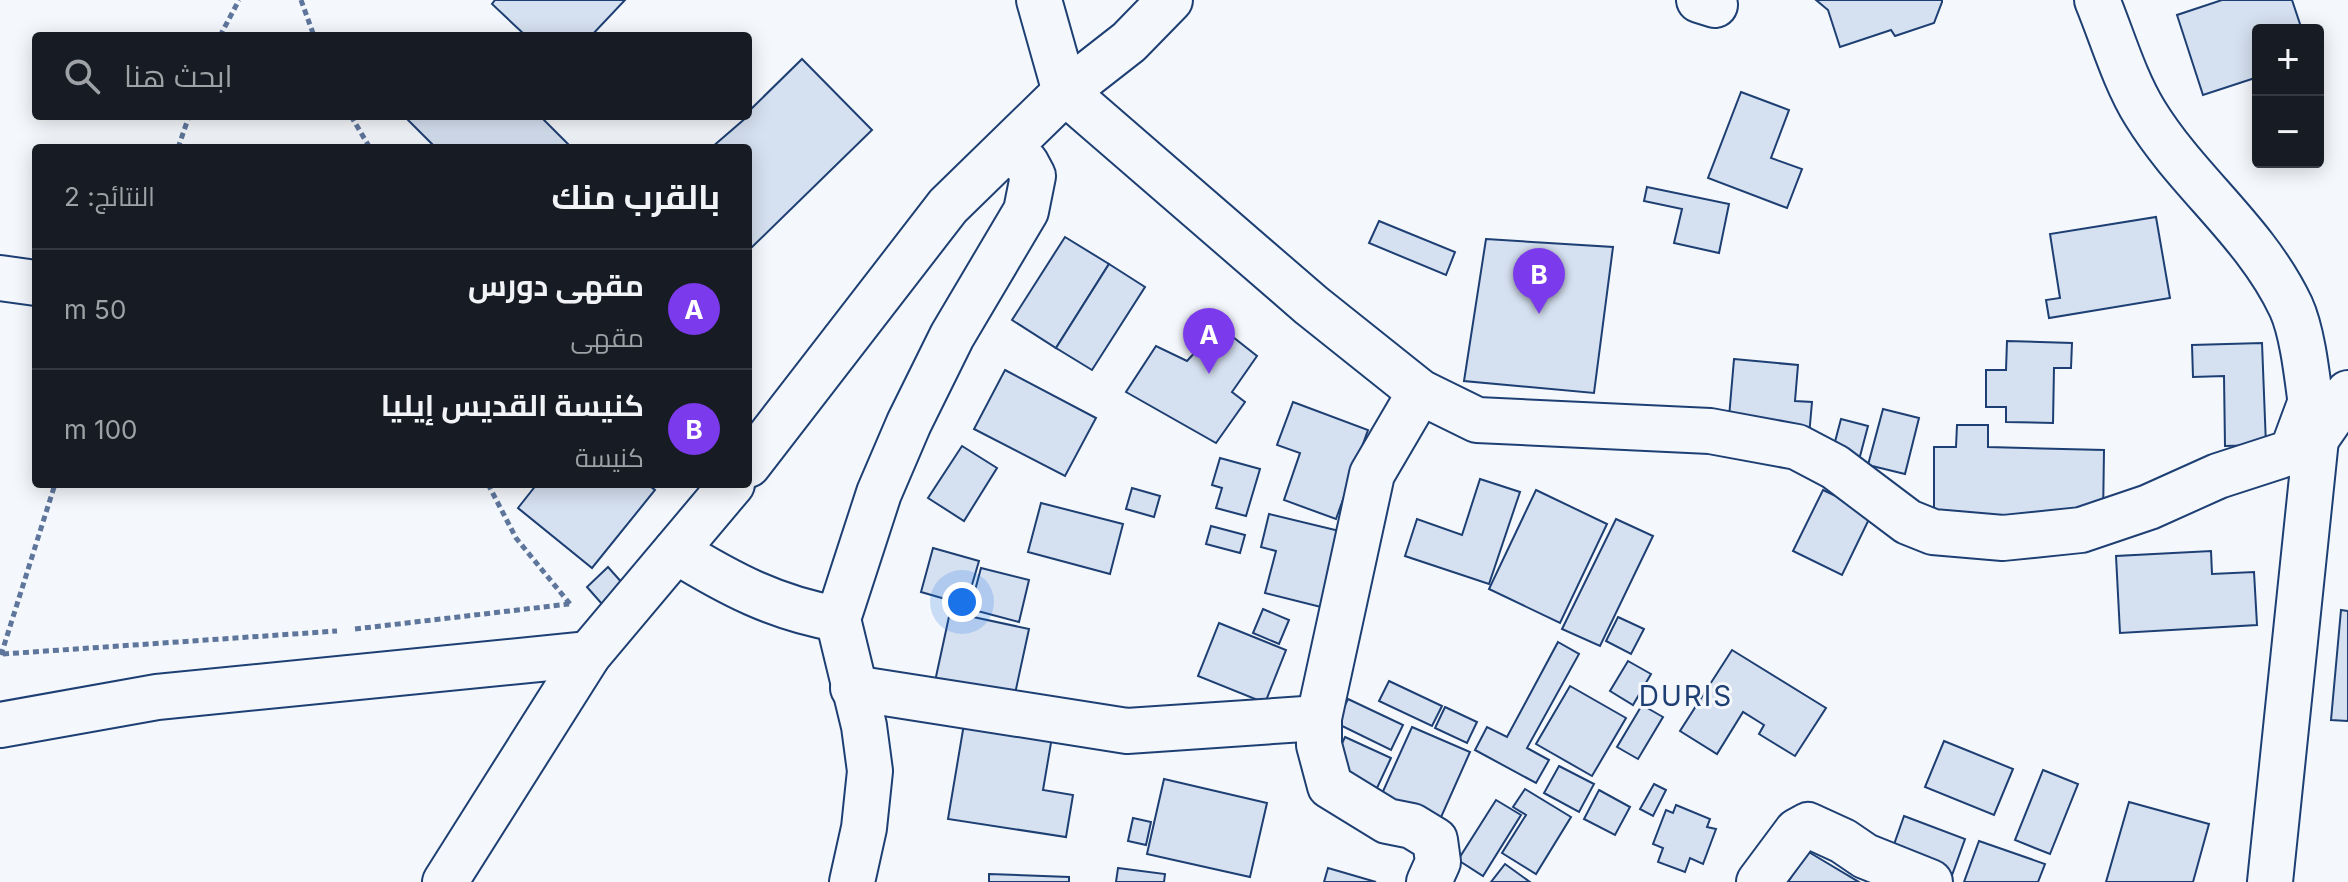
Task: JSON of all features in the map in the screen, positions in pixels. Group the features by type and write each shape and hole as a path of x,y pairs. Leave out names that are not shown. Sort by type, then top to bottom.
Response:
{"street":[{"path":"1039,0 1065,92 1311,305 1420,392 1477,420 1710,431 1797,447 1835,467 1908,522 1933,532 2003,538 2081,530 2149,507 2218,476 2292,452 2325,413"},
{"path":"752,457 948,206 1065,92 1129,42 1170,0"},
{"path":"2097,0 2144,111 2188,171 2235,220 2267,265 2293,310 2325,413 2270,882"},
{"path":"852,882 864,828 870,771 864,726 838,619 879,493 909,423 952,336 1026,211 1033,176 1026,163 1007,150"},
{"path":"0,278 32,282"},
{"path":"1420,392 1372,474 1319,718 1319,745 1330,786 1387,821 1412,826 1435,840 1438,862 1429,882"},
{"path":"445,882 589,654 628,611 727,488"},
{"path":"676,551 728,583 792,611 838,619"},
{"path":"0,725 157,697 589,654"},
{"path":"853,688 1127,731 1319,718"},
{"path":"1759,882 1797,831 1808,825 1843,841 1865,856 1930,882"}],"path":[{"path":"222,32 239,0"},
{"path":"301,0 313,32"},
{"path":"179,144 188,120"},
{"path":"353,120 368,144"},
{"path":"54,488 2,654 342,630 569,604 628,611"},
{"path":"490,488 516,538 569,604"}],"building":[{"path":"495,0 625,0 595,32 522,32 492,4"},
{"path":"1816,0 1942,2 1934,23 1895,36 1891,30 1840,47 1828,10"},
{"path":"2222,0 2292,0 2300,24 2252,24 2252,79 2203,95 2177,15"},
{"path":"802,59 872,130 752,247 752,144 716,144 743,120 752,120 752,108"},
{"path":"1741,92 1789,110 1771,158 1802,169 1787,208 1708,178"},
{"path":"408,120 544,120 568,144 432,144"},
{"path":"1647,187 1729,204 1719,253 1674,243 1682,209 1644,201"},
{"path":"2156,217 2170,298 2049,318 2046,300 2060,298 2050,234"},
{"path":"1379,221 1455,252 1446,275 1369,243"},
{"path":"1065,237 1109,264 1056,348 1012,320"},
{"path":"1486,239 1613,247 1594,393 1464,381"},
{"path":"1109,264 1145,287 1092,370 1056,348"},
{"path":"1219,326 1257,356 1232,392 1245,402 1216,443 1126,392 1156,346 1187,361"},
{"path":"2007,341 2072,343 2071,368 2054,368 2053,423 2006,422 2006,407 1986,407 1986,370 2006,370"},
{"path":"2262,343 2266,445 2225,446 2224,376 2193,377 2192,345"},
{"path":"1734,359 1798,365 1795,401 1812,402 1809,436 1728,429"},
{"path":"1005,370 1096,418 1065,476 974,429"},
{"path":"1293,402 1368,430 1336,519 1284,500 1300,453 1277,445"},
{"path":"1883,409 1919,418 1905,474 1868,465"},
{"path":"1841,419 1868,426 1859,460 1832,453"},
{"path":"1957,425 1988,425 1988,447 2104,450 2103,519 1934,516 1934,447 1956,447"},
{"path":"962,446 997,468 964,521 928,498"},
{"path":"1220,458 1260,469 1246,516 1216,508 1222,488 1212,485"},
{"path":"1480,479 1520,492 1489,584 1405,556 1417,519 1462,535"},
{"path":"534,488 655,490 592,568 518,508"},
{"path":"1132,488 1160,496 1154,517 1126,509"},
{"path":"1536,490 1607,524 1560,623 1489,589"},
{"path":"1823,490 1872,513 1842,575 1793,551"},
{"path":"1041,503 1123,524 1110,574 1028,552"},
{"path":"1269,514 1356,535 1337,611 1265,593 1276,551 1261,547"},
{"path":"1616,519 1653,536 1600,646 1562,629"},
{"path":"1211,526 1245,535 1240,553 1206,544"},
{"path":"933,548 979,561 966,605 921,592"},
{"path":"2211,551 2212,574 2254,572 2257,625 2120,633 2116,556"},
{"path":"608,567 624,585 602,604 587,587"},
{"path":"981,568 1029,580 1019,622 970,609"},
{"path":"1263,609 1289,620 1279,644 1253,633"},
{"path":"2341,610 2348,611 2348,721 2331,720"},
{"path":"950,612 1029,629 1013,703 934,686"},
{"path":"1618,617 1644,629 1631,654 1606,641"},
{"path":"1219,623 1286,650 1265,703 1198,676"},
{"path":"1558,642 1579,654 1527,748 1549,760 1536,783 1475,750 1487,727 1507,737"},
{"path":"1732,650 1826,708 1795,756 1759,734 1764,725 1743,712 1717,754 1680,731"},
{"path":"1628,661 1651,674 1633,705 1610,691"},
{"path":"1389,681 1442,706 1432,726 1379,701"},
{"path":"1570,686 1626,718 1592,776 1536,744"},
{"path":"1348,699 1403,725 1391,750 1336,723"},
{"path":"1642,705 1663,717 1638,759 1617,747"},
{"path":"1445,707 1477,722 1467,743 1435,728"},
{"path":"965,718 1053,731 1043,790 1073,795 1066,837 948,819"},
{"path":"1412,727 1470,752 1438,824 1380,798"},
{"path":"1345,737 1391,758 1377,788 1331,767"},
{"path":"1944,741 2013,769 1994,815 1925,787"},
{"path":"1559,766 1594,784 1579,812 1544,793"},
{"path":"2043,770 2078,784 2050,854 2015,840"},
{"path":"1164,779 1267,803 1250,877 1147,854"},
{"path":"1654,784 1666,790 1653,816 1640,809"},
{"path":"1525,789 1571,817 1536,874 1502,853 1526,815 1513,807"},
{"path":"1599,790 1630,807 1615,835 1584,819"},
{"path":"1496,800 1521,815 1483,876 1458,860"},
{"path":"2129,802 2209,824 2193,882 2106,882"},
{"path":"1676,805 1710,819 1707,827 1716,829 1703,864 1690,858 1685,872 1658,862 1663,848 1653,844 1666,810 1673,813"},
{"path":"1904,816 1965,839 1951,878 1890,856"},
{"path":"1133,818 1151,822 1146,845 1128,841"},
{"path":"1979,841 2045,864 2038,882 1964,882"},
{"path":"1807,851 1859,882 1788,882"},
{"path":"1505,864 1530,882 1491,882"},
{"path":"1118,868 1165,874 1164,882 1116,882"},
{"path":"1328,868 1376,882 1324,882"},
{"path":"989,874 1069,877 1069,882 989,882"}],"place":[{"name":"كنيسة القديس إيليا","path":"1539,314"},
{"name":"مقهى دورس","path":"1209,374"}],"district":[{"name":"DURIS","path":"1686,696"}]}
